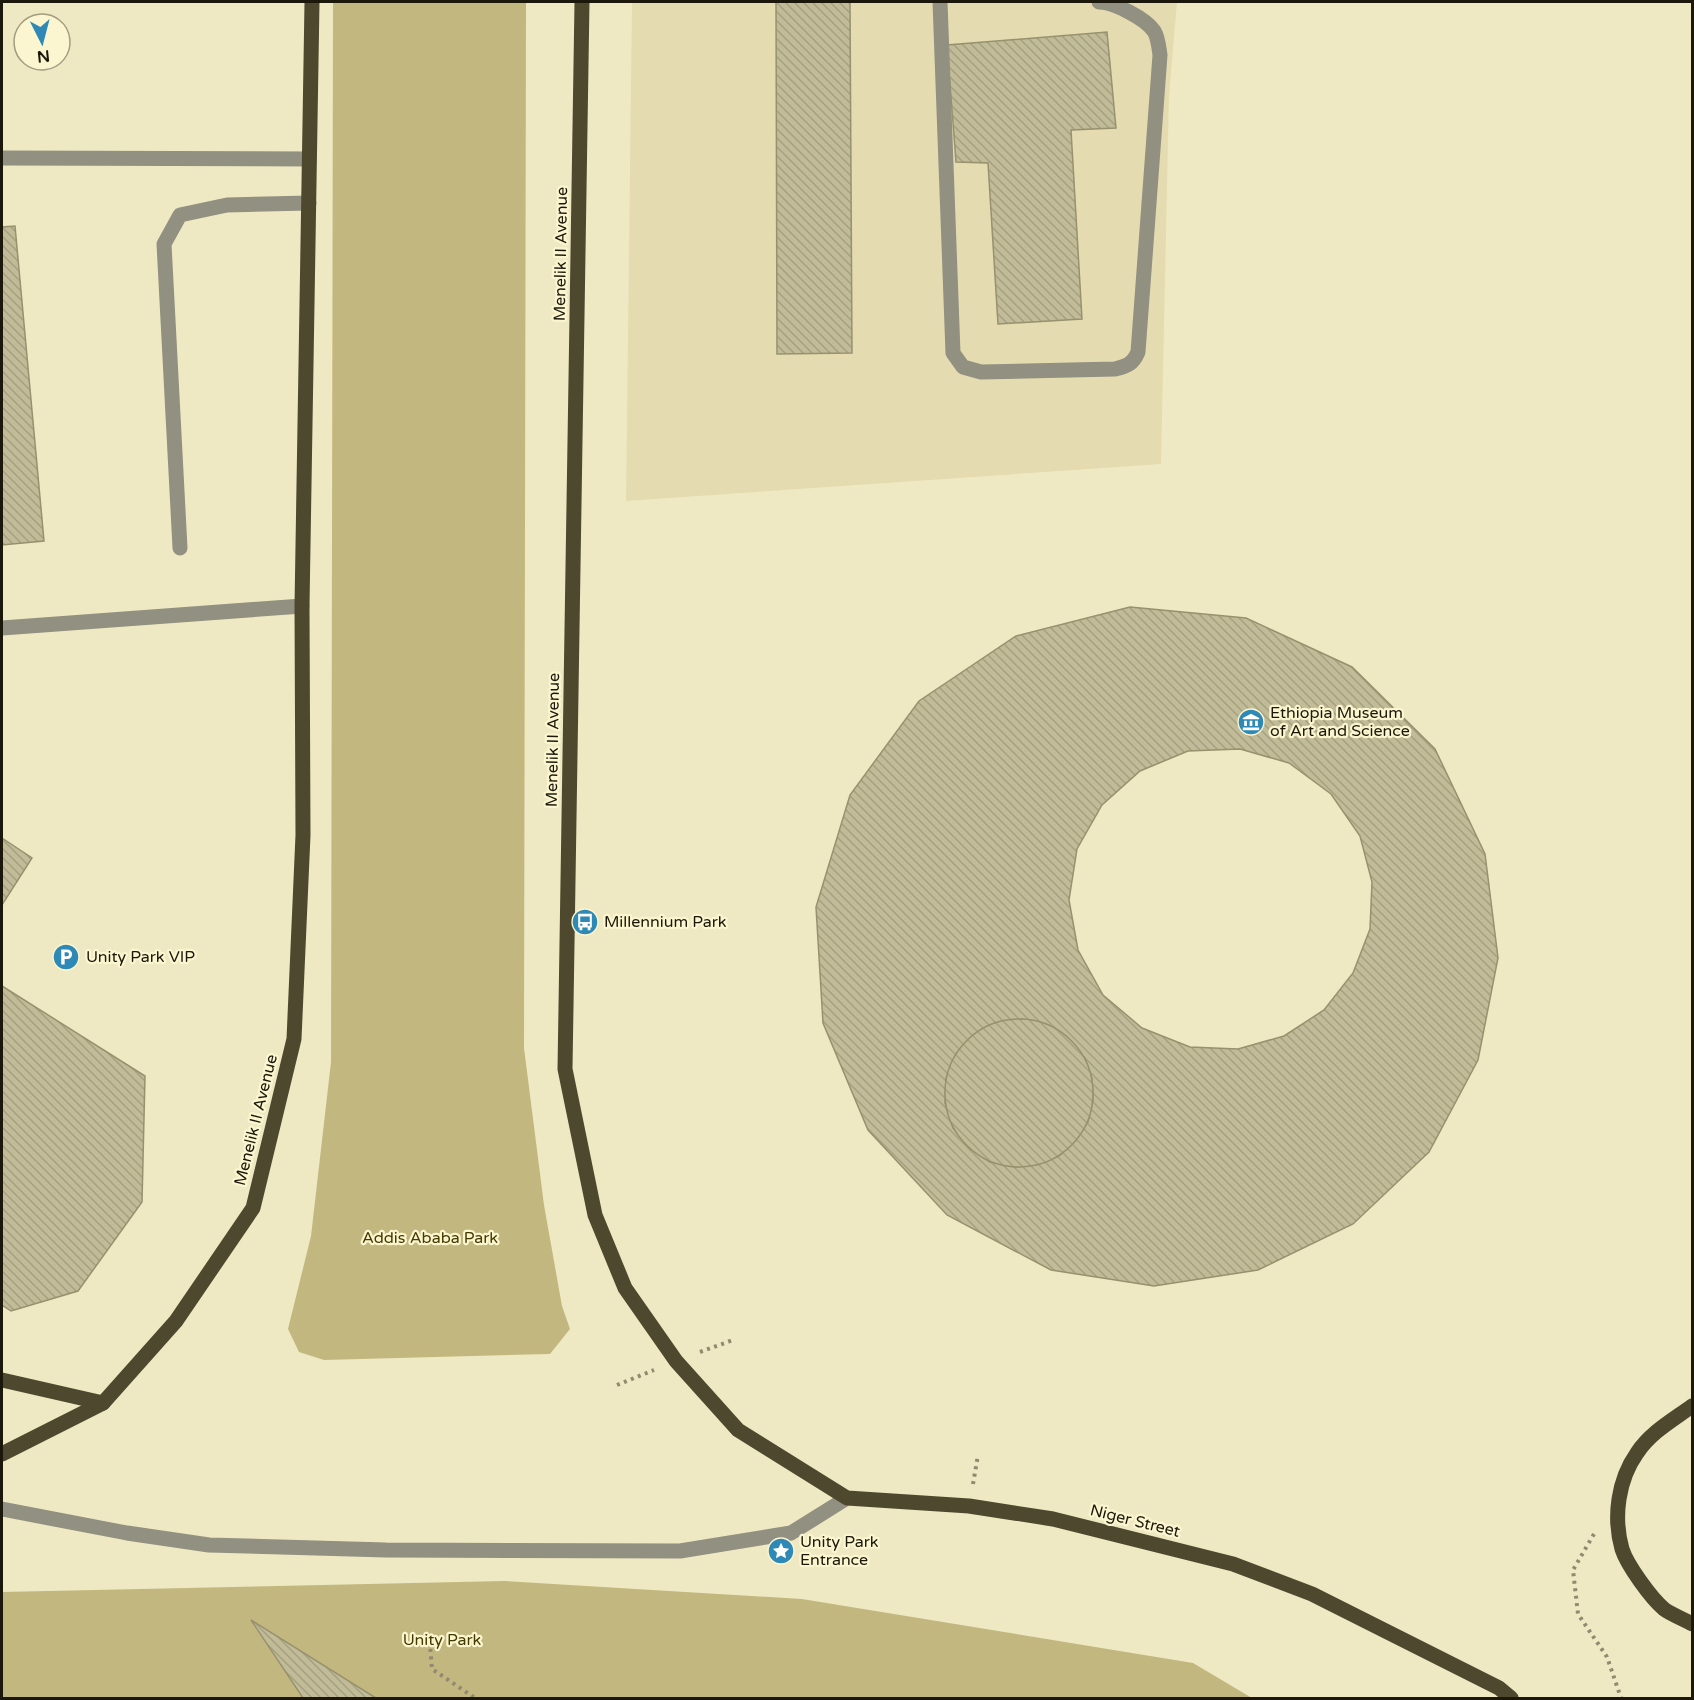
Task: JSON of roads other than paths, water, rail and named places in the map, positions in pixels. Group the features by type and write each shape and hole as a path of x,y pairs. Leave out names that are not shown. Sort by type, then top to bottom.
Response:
{"main road":[{"name":"Menelik II Avenue","path":"103,1403 176,1321 253,1208 294,1039 303,835 302,606 312,2"},
{"name":"Menelik II Avenue","path":"582,2 565,1069 595,1215 625,1288 676,1361 738,1430"},
{"path":"2,1380 103,1403"},
{"path":"2,1454 103,1403"},
{"path":"1692,1406 1655,1432 1638,1452 1625,1473 1617,1509 1623,1550 1644,1586 1665,1609 1692,1624"},
{"name":"Niger Street","path":"738,1430 847,1498 969,1506 1053,1519 1233,1564 1312,1594 1499,1688 1511,1698"}],"street":[{"path":"940,2 953,353 963,367 981,372 1115,369 1134,361 1138,352 1160,55 1155,32 1131,12 1108,2 1099,2"},
{"path":"2,158 309,159"},
{"path":"180,548 164,244 180,215 226,205 309,203"},
{"path":"2,628 302,606"},
{"path":"2,1509 127,1533 209,1545 386,1550 681,1551 791,1533 847,1498"}],"place":[{"name":"Ethiopia Museum of Art and Science","path":"1251,722"},
{"name":"Millennium Park","path":"585,922"},
{"name":"Unity Park VIP","path":"66,957"},
{"name":"Unity Park Entrance","path":"781,1551"}],"park label":[{"name":"Addis Ababa Park","path":"430,1238"},
{"name":"Unity Park","path":"442,1640"}]}
